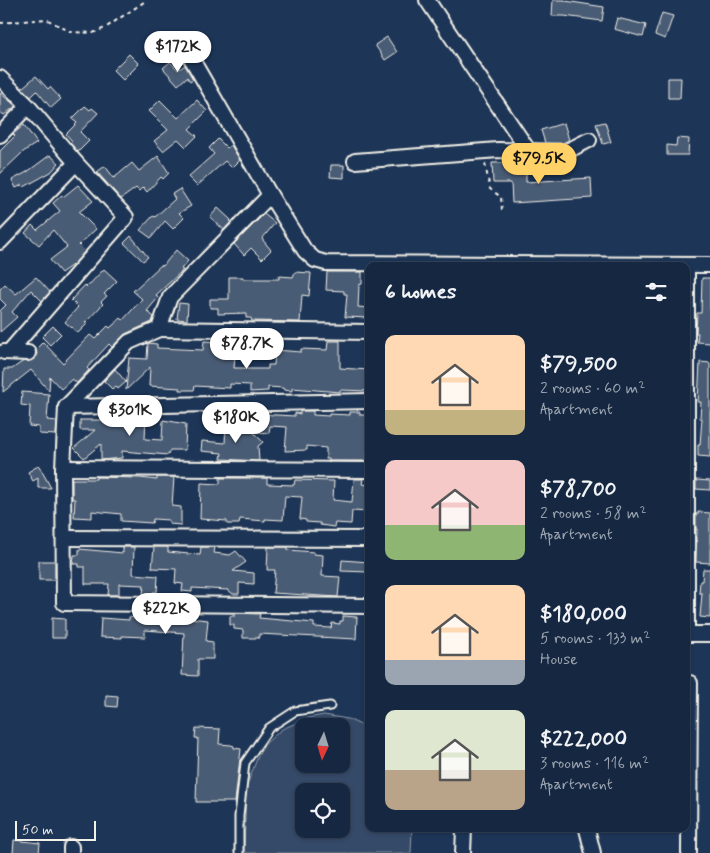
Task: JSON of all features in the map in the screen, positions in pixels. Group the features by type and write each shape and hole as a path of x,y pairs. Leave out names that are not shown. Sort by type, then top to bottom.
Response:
{"street":[{"path":"427,0 528,150"},
{"path":"191,58 270,195 305,251 314,260 326,263 365,263"},
{"path":"0,78 28,106 126,218 4,352"},
{"path":"0,135 28,106"},
{"path":"355,161 498,150 565,152 589,140"},
{"path":"0,242 76,163"},
{"path":"159,329 170,297 270,195"},
{"path":"690,265 710,265"},
{"path":"365,332 159,329 129,342 66,407 63,468 64,603 365,606"},
{"path":"4,352 28,353"},
{"path":"66,407 365,401"},
{"path":"63,468 365,470"},
{"path":"64,538 365,539"},
{"path":"690,634 710,634"},
{"path":"463,853 464,832"},
{"path":"588,832 593,853"},
{"path":"688,832 688,853"}],"lane":[{"path":"239,853 245,763 269,728 295,711 330,706"}],"path":[{"path":"0,23 46,20 71,32 93,32 105,28 147,0"},
{"path":"498,150 492,154 484,165 490,189 500,197 502,210"}],"shaded area":[{"path":"324,715 342,718 308,718"},
{"path":"350,720 365,727 365,832 412,832 411,853 244,853 246,788 258,756 265,744 282,729 295,724 295,773 350,773"}],"building":[{"path":"553,0 565,0 604,7 602,21 552,16"},
{"path":"662,13 673,16 665,39 655,35"},
{"path":"617,18 646,25 643,37 614,29"},
{"path":"387,37 397,52 385,60 375,45"},
{"path":"129,54 139,64 123,80 113,70"},
{"path":"170,62 178,70 185,65 193,79 190,81 187,77 178,85 163,68"},
{"path":"36,76 61,99 51,108 37,91 31,97 22,88"},
{"path":"668,78 681,78 680,98 668,98"},
{"path":"0,93 16,106 4,115 0,112"},
{"path":"160,100 178,118 197,100 207,111 189,129 197,136 186,147 178,139 163,151 154,141 168,130 149,111"},
{"path":"85,106 90,110 92,108 98,113 80,132 89,141 78,152 70,143 72,141 66,134 77,123 72,119"},
{"path":"605,122 611,142 603,144 596,124"},
{"path":"564,123 569,140 562,143 545,143 541,130"},
{"path":"24,125 37,143 23,152 0,174 0,151 15,136 13,134"},
{"path":"677,138 689,139 688,155 667,155 667,145 676,146"},
{"path":"218,139 227,148 231,145 240,160 232,168 225,161 197,186 188,177 214,154 209,148"},
{"path":"50,155 59,163 51,172 24,187 22,185 16,188 12,180 27,172"},
{"path":"158,156 169,173 163,179 161,177 147,192 143,187 139,191 136,188 121,199 97,172 105,166 114,178 132,163 139,171"},
{"path":"526,162 526,182 591,178 592,198 512,203 511,183 493,183 492,163"},
{"path":"331,165 344,165 344,178 330,177"},
{"path":"78,185 93,201 79,212 96,229 79,245 85,251 75,263 61,273 50,260 67,247 53,230 39,245 25,233 32,225 37,230 60,211 53,203"},
{"path":"180,189 191,206 179,213 184,218 173,229 165,221 151,238 140,230 153,216 155,217 175,199 172,194"},
{"path":"218,208 231,220 224,230 210,217"},
{"path":"264,214 275,223 262,239 271,250 262,259 251,248 244,255 234,244"},
{"path":"131,236 148,257 143,261 124,243"},
{"path":"176,250 188,261 181,269 183,270 156,295 158,298 147,311 154,317 152,322 125,334 112,347 109,344 87,368 89,370 77,383 72,379 61,389 50,377 49,391 31,370 3,392 4,369 12,369 22,362 32,360 37,354 36,349 43,342 63,363 90,335 95,339 108,326 110,328 121,318 123,320 142,299 133,291 161,265 163,266"},
{"path":"104,269 117,281 104,294 107,296 101,302 103,304 78,333 65,322 78,307 71,300"},
{"path":"295,272 311,273 309,296 302,295 300,322 252,321 251,318 246,318 246,313 218,314 218,308 210,308 210,299 229,299 229,277 279,279 279,276 293,277"},
{"path":"327,272 362,272 362,284 359,285 358,307 365,308 365,318 345,317 347,294 344,294 344,291 326,290"},
{"path":"36,277 50,292 42,301 31,290 12,312 17,317 0,332 0,311 6,305 0,299 0,289 5,284 16,294"},
{"path":"702,278 710,278 710,343 697,342 697,313 701,313"},
{"path":"179,303 188,304 187,320 177,319"},
{"path":"53,326 61,334 50,345 42,337"},
{"path":"204,341 236,343 234,368 268,369 268,365 274,365 275,350 301,352 301,349 327,350 328,341 340,341 340,368 365,370 365,391 340,390 340,392 292,388 292,391 268,387 268,391 250,392 250,385 230,384 230,388 195,386 194,390 180,390 180,388 149,386 150,367 126,390 129,358 147,359 148,343 157,344 157,348 203,350"},
{"path":"700,362 710,363 710,457 698,456 702,418 700,418 701,402 698,402"},
{"path":"115,369 126,382 118,389 116,386 112,389 104,381"},
{"path":"22,392 49,394 47,420 57,421 56,435 39,434 39,427 29,426 30,406 21,405"},
{"path":"300,411 313,411 313,415 350,415 350,412 360,412 360,415 365,415 365,461 329,461 329,459 326,459 326,448 307,446 307,450 285,451 287,427 270,426 269,433 255,432 257,414 295,416 295,413 300,414"},
{"path":"146,414 145,439 162,440 163,420 186,424 185,450 170,450 168,455 122,451 122,458 101,460 101,444 84,458 74,448 95,430 80,430 80,420 131,419 131,415"},
{"path":"226,424 246,425 263,442 258,446 259,461 221,459 222,453 201,451 202,441 225,443"},
{"path":"38,465 51,488 38,488 38,478 33,481 28,472"},
{"path":"96,477 157,480 157,477 174,477 172,506 181,507 181,525 169,524 169,520 153,519 152,523 121,521 121,514 92,511 92,518 74,517 75,499 72,499 72,479 96,479"},
{"path":"220,478 267,478 267,484 294,485 295,480 334,481 333,500 352,502 354,479 363,479 362,484 365,484 365,512 352,511 351,524 335,523 334,527 320,525 320,523 306,522 306,520 300,519 302,497 285,496 283,520 240,519 239,524 227,524 227,521 200,519 201,483 220,484"},
{"path":"696,480 710,481 710,490 696,489"},
{"path":"698,512 710,513 710,563 696,562 696,514"},
{"path":"123,547 134,547 133,574 158,576 157,592 153,592 153,595 143,595 144,585 119,584 119,595 108,595 109,584 85,584 85,567 73,564 74,555 79,555 79,549 123,553"},
{"path":"154,547 168,547 168,552 200,555 201,547 215,547 214,553 230,555 236,551 246,562 233,571 254,573 254,584 239,583 239,594 233,594 228,590 192,588 192,592 182,591 183,584 175,583 176,569 152,568"},
{"path":"268,547 288,547 288,550 314,552 314,554 323,555 322,576 340,577 338,597 273,593 275,570 267,570"},
{"path":"342,560 365,562 365,572 341,571"},
{"path":"39,561 55,561 55,580 39,580"},
{"path":"703,569 710,569 710,618 700,617 702,593 699,593"},
{"path":"135,612 146,613 146,617 170,620 170,616 208,620 206,641 213,642 213,659 198,659 198,676 182,675 184,633 145,630 145,637 100,637 101,618 129,620 129,617 135,618"},
{"path":"235,613 260,614 259,618 314,623 314,627 331,628 332,623 340,624 340,621 343,621 343,616 357,617 356,639 259,634 259,638 243,638 243,630 234,629 234,625 230,625 230,616 235,616"},
{"path":"52,618 65,619 65,638 52,638"},
{"path":"106,695 118,696 117,707 106,706"},
{"path":"196,728 220,729 219,744 231,745 234,748 241,749 235,802 196,802 198,738 195,738"},
{"path":"14,840 40,843 39,853 13,853"}]}
